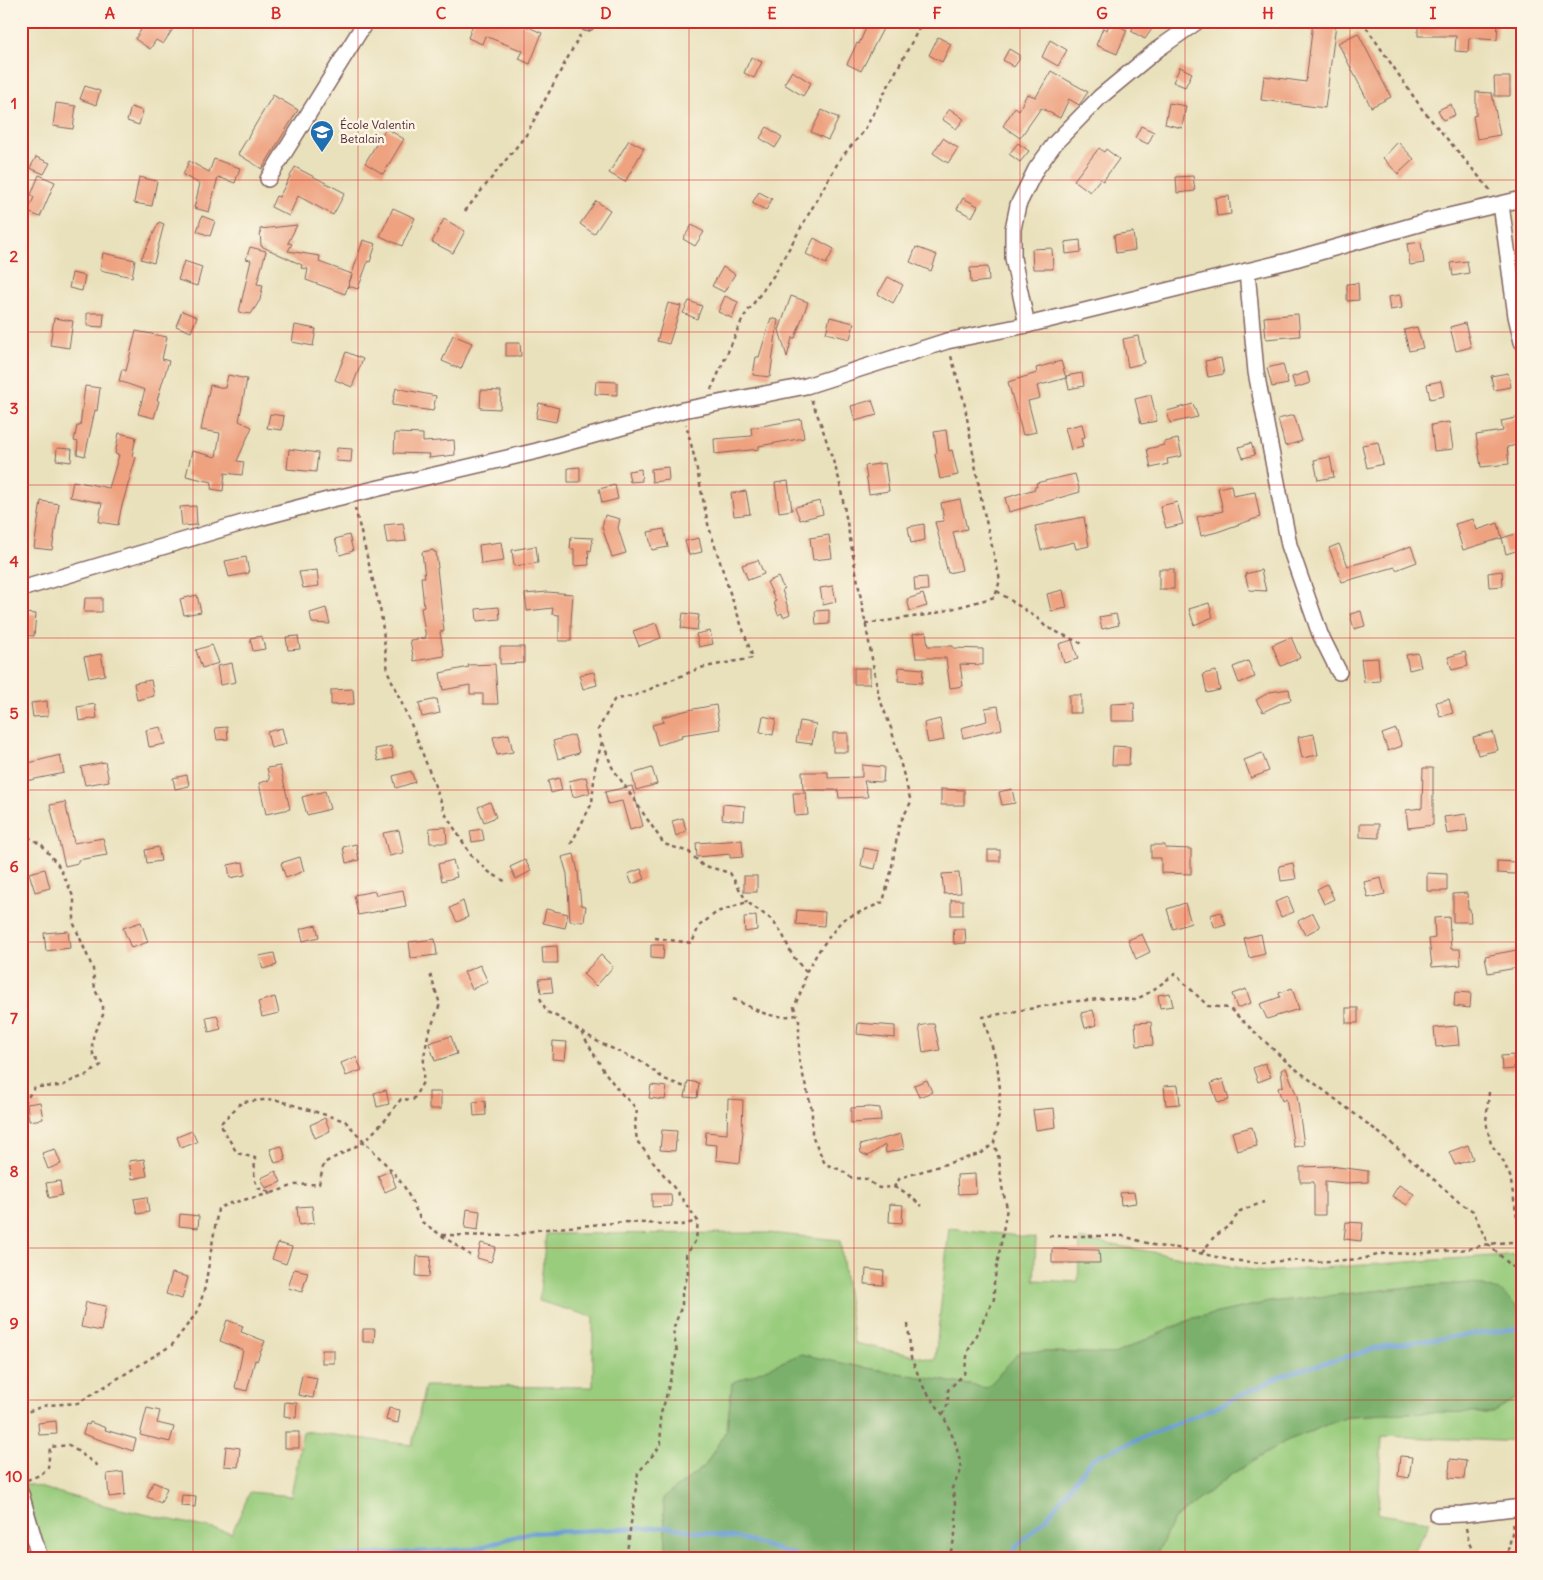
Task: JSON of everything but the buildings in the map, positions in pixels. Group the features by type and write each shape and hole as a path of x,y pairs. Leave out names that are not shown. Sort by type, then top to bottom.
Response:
{"street":[{"path":"268,180 366,21"},
{"path":"1027,324 1013,258 1014,229 1018,205 1036,169 1055,144 1100,97 1158,50 1198,21"},
{"path":"21,589 259,518 536,451 683,410 806,386 946,341 1027,324 1288,261 1436,219 1522,199"},
{"path":"1501,204 1516,316 1522,342"},
{"path":"1246,271 1256,372 1289,545 1320,634 1339,672"},
{"path":"21,1494 40,1559"},
{"path":"1437,1515 1463,1514 1515,1507"}],"path":[{"path":"698,407 712,389 743,318 774,276 840,159 864,131 923,21"},
{"path":"1362,21 1422,109 1501,204"},
{"path":"465,211 526,135 587,22"},
{"path":"865,624 933,614 995,598 1000,580 982,504 964,401 946,341"},
{"path":"806,386 839,478 879,697 891,728 910,802 899,825 891,872 883,902 842,920 820,949 806,972 803,987 794,1007 799,1021 799,1060 812,1110 812,1136 825,1164 841,1170 852,1178 866,1179 879,1188 894,1187 902,1190 922,1206"},
{"path":"683,410 696,460 708,524 728,590 753,658 700,668 636,695 614,700 598,730 612,767 664,844 689,852 702,866 730,873 747,902 771,919 782,933 792,955 806,972"},
{"path":"352,495 381,613 388,672 414,731 446,815 471,855 490,872 506,882"},
{"path":"997,591 1037,618 1046,627 1083,644"},
{"path":"571,844 592,803 595,768 602,742"},
{"path":"21,833 42,846 58,865 67,882 74,899 74,924 93,969 95,990 103,1005 104,1015 94,1032 92,1043 93,1054 101,1065 87,1075 62,1086 35,1087 21,1107"},
{"path":"655,938 692,943 699,926 717,912 747,902"},
{"path":"21,1414 47,1405 78,1403 172,1344 198,1312 205,1287 218,1209 227,1204 272,1193 295,1185 319,1184 324,1163 364,1142 386,1119 400,1099 413,1100 423,1082 427,1042 440,1004 430,974"},
{"path":"943,1415 948,1402 948,1390 964,1374 968,1351 994,1299 994,1283 1007,1208 1002,1187 999,1159 994,1143 999,1114 1000,1089 997,1063 983,1017 1068,1002 1110,998 1135,1000 1175,974 1208,1006 1229,1008 1288,1063 1377,1131 1460,1203 1473,1211 1488,1244 1522,1276"},
{"path":"540,998 547,1012 600,1043 642,1062 664,1079 685,1087"},
{"path":"733,999 763,1014 784,1018 797,1015"},
{"path":"581,1032 604,1071 637,1109 635,1125 637,1141 698,1221 696,1240 686,1255 688,1274 682,1293 682,1305 673,1330 677,1352 660,1416 661,1445 638,1473 626,1559"},
{"path":"1049,1236 1123,1236 1157,1246 1202,1253 1230,1260 1262,1263 1290,1260 1316,1262 1361,1258 1386,1253 1413,1254 1468,1249 1488,1244 1522,1242 1510,1176 1502,1159 1491,1144 1486,1122 1489,1092"},
{"path":"272,1193 258,1188 254,1178 255,1158 237,1153 220,1124 242,1102 274,1099 345,1121 394,1172 405,1188 422,1222 470,1254"},
{"path":"894,1187 900,1178 982,1153 994,1143"},
{"path":"1202,1253 1213,1238 1231,1224 1240,1211 1264,1202"},
{"path":"441,1235 513,1236 536,1230 624,1222 682,1225 698,1221"},
{"path":"908,1324 911,1358 924,1388 943,1415 955,1442 962,1469 952,1488 957,1523 948,1559"},
{"path":"21,1482 40,1475 48,1468 50,1447 69,1445 102,1468"},
{"path":"1506,1559 1513,1529 1515,1507"},
{"path":"1463,1514 1469,1543 1477,1559"}],"green space":[{"path":"949,1228 1036,1238 1034,1280 1078,1282 1080,1239 1263,1272 1522,1254 1522,1312 1502,1292 1473,1283 1411,1287 1270,1302 1194,1318 1114,1354 1021,1351 987,1388 801,1355 732,1383 727,1429 705,1466 663,1498 667,1559 21,1559 21,1552 42,1555 24,1483 111,1507 232,1533 250,1492 291,1496 303,1431 412,1445 425,1386 593,1387 593,1317 539,1301 546,1234 768,1233 840,1240 854,1343 935,1360"},
{"path":"1473,1283 1502,1292 1522,1312 1522,1395 1492,1413 1425,1412 1350,1416 1286,1441 1232,1474 1174,1519 1154,1559 667,1559 663,1498 705,1466 727,1429 732,1383 801,1354 855,1366 987,1388 1020,1351 1114,1354 1194,1318 1270,1302 1411,1287"},
{"path":"1522,1395 1522,1442 1382,1436 1378,1514 1430,1521 1411,1559 1154,1559 1174,1519 1232,1474 1286,1441 1350,1416 1425,1412 1492,1413"}],"waterway":[{"path":"992,1559 1011,1552 1047,1517 1093,1458 1205,1412 1286,1374 1389,1345 1521,1328"},
{"path":"273,1559 475,1549 527,1533 668,1527 743,1539 808,1559"}],"place":[{"name":"École Valentin Betalain","path":"322,153"}]}
